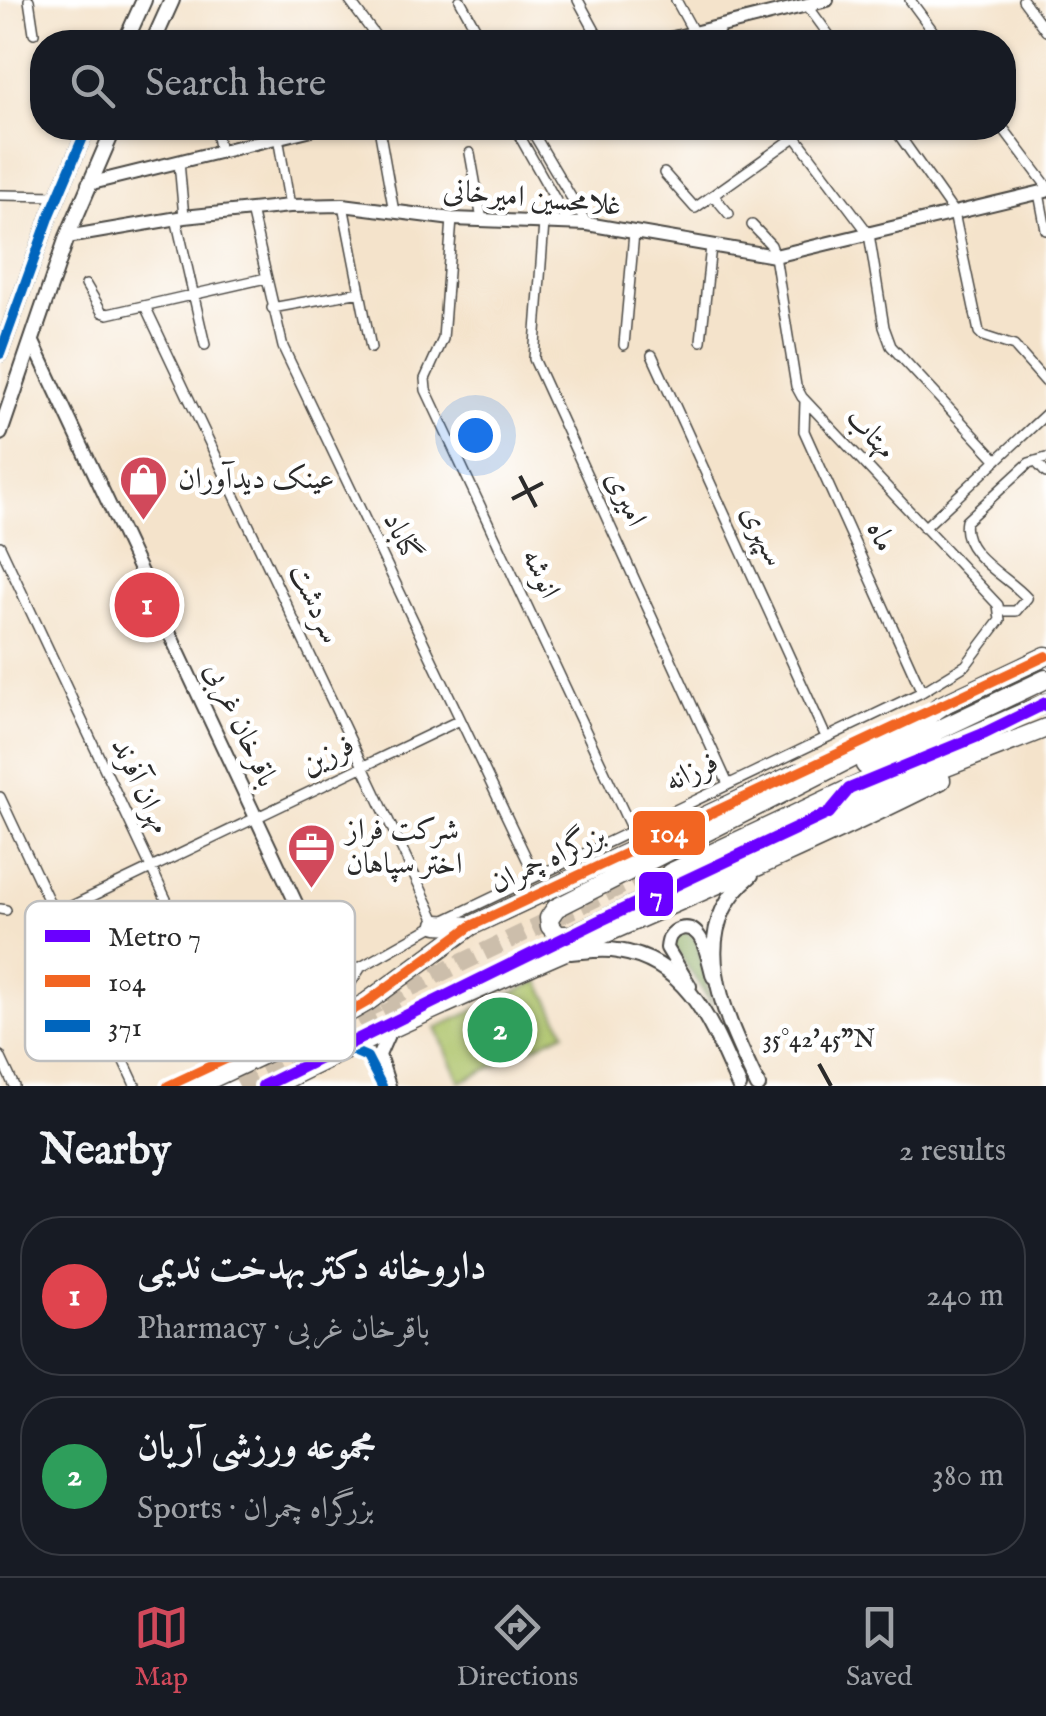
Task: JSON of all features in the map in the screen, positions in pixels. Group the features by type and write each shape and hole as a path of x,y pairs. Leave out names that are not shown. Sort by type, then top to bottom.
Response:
{"highway":[{"name":"بزرگراه چمران","path":"355,1009 471,926 1046,656"},
{"path":"1046,679 669,868 1046,703"},
{"path":"948,702 905,732 556,908 549,918 550,926 558,935 570,934 900,785 1022,740"},
{"path":"355,1044 767,862 1046,728"},
{"path":"437,924 471,926"},
{"name":"بزرگراه چمران","path":"196,1086 249,1061"},
{"path":"272,1086 321,1061"}],"main road":[{"path":"130,30 144,0"},
{"path":"158,30 172,0"},
{"path":"706,30 786,5 827,0"},
{"path":"0,354 82,140"},
{"path":"0,433 67,237 108,140"},
{"path":"88,184 266,140"},
{"name":"غلامحسین امیرخانی","path":"67,237 180,218 343,204 452,219 587,224 775,256 1044,190"},
{"name":"باقرخان غربی","path":"32,340 295,901"},
{"path":"721,1003 714,957 718,920 732,891 767,862"},
{"path":"739,1086 706,1011 668,952 667,943 675,932 688,928 700,936 721,1003 758,1086"},
{"path":"570,952 617,950 646,960 682,984 706,1011"},
{"path":"386,1086 379,1055 390,1030"},
{"path":"355,1052 368,1057 386,1086"}],"street":[{"path":"29,0 34,30"},
{"path":"349,0 371,30"},
{"path":"460,0 476,30"},
{"path":"578,0 594,30"},
{"path":"676,0 692,30"},
{"path":"910,0 932,30"},
{"path":"1024,0 1046,31"},
{"path":"807,5 825,30"},
{"path":"218,140 220,152"},
{"path":"279,140 290,206"},
{"path":"381,140 394,212"},
{"path":"522,140 569,224"},
{"path":"664,173 695,208 782,140"},
{"path":"798,140 869,234 884,327 891,346 997,460"},
{"path":"902,140 954,213 979,332 1014,346 1046,382"},
{"path":"1012,140 1044,190 1046,230"},
{"path":"527,149 539,142 587,224"},
{"path":"533,159 545,152"},
{"path":"470,153 482,220"},
{"path":"179,162 180,218 205,345"},
{"path":"714,195 729,214"},
{"path":"0,196 58,196"},
{"path":"343,204 371,348"},
{"name":"گناباد","path":"251,210 283,348 535,876"},
{"name":"انوشه","path":"452,219 443,339 424,384 632,830"},
{"name":"امیری","path":"544,223 534,358 728,784"},
{"path":"752,225 771,245 775,256"},
{"path":"624,345 634,233"},
{"path":"701,341 711,246"},
{"name":"مهتاب","path":"775,256 796,386 805,402 1001,611"},
{"path":"86,284 105,313 266,278"},
{"path":"272,308 360,292"},
{"name":"سردشت","path":"145,306 437,924"},
{"name":"سپهری","path":"652,356 826,736"},
{"name":"ماه","path":"805,402 804,431 922,692"},
{"path":"924,528 1046,414"},
{"path":"922,692 966,665 1000,620 1001,611 1016,611 1026,602 1026,595 980,556 964,528 966,521 1029,463 1041,460 1046,473"},
{"name":"مهران آفرند","path":"0,546 168,901"},
{"name":"فرزانه","path":"360,966 535,876 922,692"},
{"name":"فرزین","path":"82,901 460,720"},
{"path":"0,797 49,901"},
{"path":"355,967 360,966"},
{"path":"355,975 360,966"},
{"path":"0,1056 14,1086"},
{"path":"124,1061 135,1085"}],"green space":[{"path":"684,930 697,941 712,1005 671,942"},
{"path":"539,981 565,1032 460,1082 436,1028"}],"tunnel":[{"path":"362,1011 668,863"},
{"path":"355,1028 404,1004"},
{"path":"239,1086 289,1061"}],"metro line":[{"name":"7","path":"355,1041 829,813 849,789 983,734 1046,703"},
{"name":"7","path":"263,1086 314,1061"}],"transit line":[{"name":"371","path":"0,354 82,140"},
{"name":"104","path":"355,1009 471,926 1046,656"},
{"name":"371","path":"355,1052 367,1057 382,1086"},
{"name":"104","path":"168,1086 221,1061"},
{"name":"371","path":"272,1086 321,1061"}],"place":[{"name":"عینک دیدآوران","path":"143,522"},
{"name":"داروخانه دکتر بهدخت ندیمی","path":"147,605"},
{"name":"شرکت فراز اختر سپاهان","path":"311,890"},
{"name":"مجموعه ورزشی آریان","path":"500,1030"}]}
